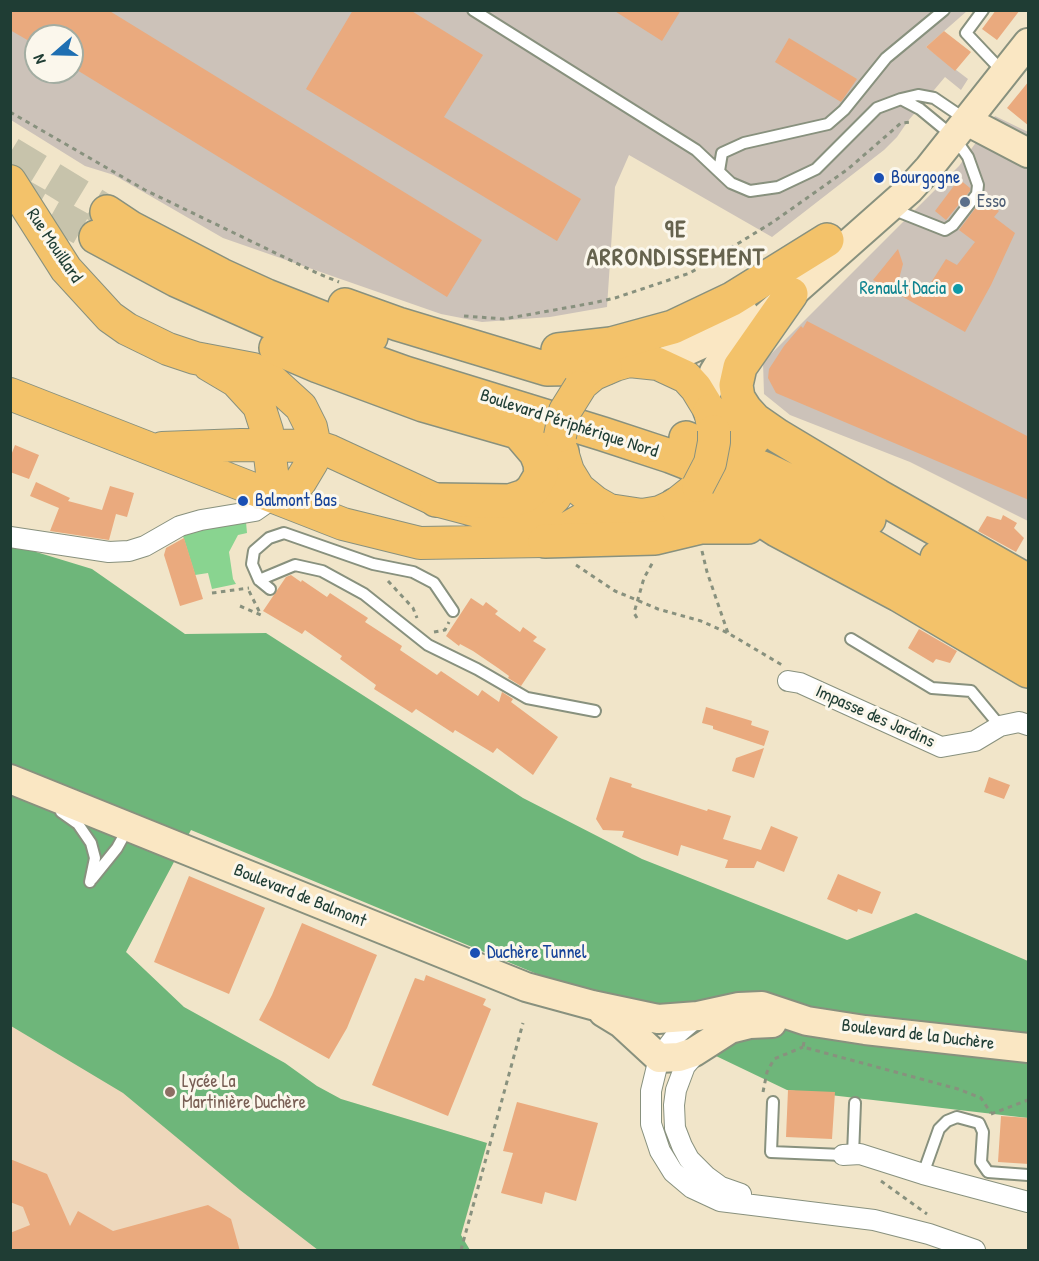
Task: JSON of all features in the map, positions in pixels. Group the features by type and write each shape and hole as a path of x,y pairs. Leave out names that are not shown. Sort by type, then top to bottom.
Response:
{"highway":[{"path":"111,226 476,349 547,369 592,378"},
{"path":"111,226 150,277 232,330 318,366 423,405 548,442 563,453"},
{"name":"Boulevard Périphérique Nord","path":"111,226 315,316 444,362 649,425 765,469 887,529 1029,612"},
{"name":"Boulevard Périphérique Nord","path":"111,226 176,280 304,337 405,373 614,437 748,487 873,548 1029,639"},
{"path":"476,349 562,350 611,344 673,327 723,303 827,240"},
{"path":"791,294 742,363 736,380 738,398 749,415 763,426 878,496 1029,581"},
{"path":"709,414 745,436 878,496"},
{"path":"436,500 510,501 525,496 532,490 541,475 540,463 536,453 519,433"},
{"path":"687,495 710,503 746,510 777,530 899,595 1029,671"},
{"path":"545,541 655,538 714,526 777,530"}],"main road":[{"name":"Rue Mouillard","path":"10,181 66,269 110,317 127,330 146,339 195,357 245,389 259,406 263,416 255,445 286,514"},
{"name":"Rue Mouillard","path":"195,357 238,364 267,376 301,407 311,427 315,446"},
{"path":"150,448 315,446 436,500 504,518 527,517 536,514 549,504 562,485 563,453 565,411 592,378 629,362 658,364 686,377 709,414 714,442 710,463 687,495 660,512 642,515 609,510 579,489 563,453"},
{"path":"10,394 150,448 286,514 343,524 420,543 545,541 590,515 609,510"},
{"path":"286,514 312,462 315,446"}],"street":[{"path":"658,364 700,345 736,320 922,160 1005,73 1029,43"},
{"path":"948,133 1029,153"},
{"path":"709,414 714,372 727,351 909,190 948,133"},
{"path":"10,537 109,552 129,551 146,546 180,526 201,520 255,511 286,514"},
{"name":"Impasse des Jardins","path":"794,682 940,747 975,741 1000,726 1019,722 1029,725"},
{"name":"Boulevard de Balmont","path":"10,780 130,826 526,987 592,1005 658,1019 698,1016"},
{"name":"Boulevard de Balmont","path":"592,1005 621,1023 660,1058"},
{"name":"Boulevard de la Duchère","path":"805,1034 780,1011 754,1006 698,1016 678,1033 660,1058 651,1091 651,1124 660,1150 673,1172 692,1188 720,1201 874,1220 929,1234 975,1251"},
{"path":"698,1016 704,1028 703,1046"},
{"name":"Boulevard de la Duchère","path":"660,1058 679,1057 703,1046 730,1029 750,1024 805,1034 865,1030 1029,1048"},
{"name":"Boulevard de la Duchère","path":"703,1046 685,1066 676,1090 675,1128 682,1146 689,1159 721,1187 766,1205"},
{"path":"848,1155 860,1154 923,1174 1029,1202"}],"lane":[{"path":"473,10 696,150 731,183 750,190 778,187 816,169 877,108 902,99 918,96 934,98 948,133"},
{"path":"719,171 722,153 744,143 828,124 844,110 886,58 944,10"},
{"path":"983,10 966,33 1005,73"},
{"path":"890,208 945,230 953,225 977,194 978,185 968,157 948,133 920,109 902,99"},
{"path":"270,589 259,580 252,564 254,551 269,538 286,514 373,564 413,572 434,583 453,611"},
{"path":"259,580 295,565 322,571 364,594 428,645 477,669 527,698 594,711"},
{"path":"851,639 932,688 971,691 1000,726"},
{"path":"10,786 55,808 78,824 91,843 95,858 90,882 117,848 130,826"},
{"path":"772,1104 771,1152 848,1155 855,1102"},
{"path":"923,1174 939,1129 947,1121 957,1117 979,1123 983,1132 981,1162 988,1172 1029,1175"}],"path":[{"path":"10,112 145,190 319,274 341,282"},
{"path":"461,316 504,319 593,303 690,273 773,222 829,183 901,123 948,133"},
{"path":"702,546 706,572 728,633"},
{"path":"637,618 634,613 644,578 654,558"},
{"path":"574,563 615,591 658,609 701,621 728,633 789,670 794,682"},
{"path":"373,564 413,608 418,620 419,636 445,630 453,611"},
{"path":"240,606 261,615 247,588"},
{"path":"212,593 247,588 259,591 269,599 270,589"},
{"path":"460,1251 523,1023"},
{"path":"772,1104 761,1105 766,1072 774,1059 805,1034 981,1098 991,1113 1029,1100"},
{"path":"879,1180 932,1217 929,1234"}],"shaded area":[{"path":"10,11 967,11 926,47 968,79 961,90 945,77 884,150 772,237 629,155 615,187 607,307 550,317 482,322 441,314 223,238 114,175 85,166 11,120"},
{"path":"995,116 1028,132 1028,521 910,462 790,415 764,394 763,362 959,166"},
{"name":"Lycée La Martinière Duchère","path":"11,930 341,1099 487,1143 457,1250 11,1250"}],"green space":[{"path":"246,522 247,533 238,535 229,552 233,579 236,584 212,589 208,573 195,575 183,536 192,532"},
{"path":"10,544 92,569 185,634 266,633 523,798 642,859 847,940 916,913 1028,961 1028,1118 787,1090 597,999 191,830 126,952 184,1007 285,1063 317,1086 341,1099 487,1143 461,1235 470,1250 318,1250 240,1190 123,1093 11,1026"}],"building":[{"path":"10,10 108,10 482,240 447,297 84,74 84,24 24,24 24,38 10,30"},
{"path":"353,10 410,10 483,55 444,117 581,199 557,241 306,89"},
{"path":"613,10 681,10 662,41"},
{"path":"996,10 1020,10 997,40 982,29"},
{"path":"944,31 971,52 955,71 926,47"},
{"path":"789,38 857,79 841,102 775,62"},
{"path":"1029,81 1029,126 1007,108"},
{"path":"959,179 970,188 970,191 946,220 935,211"},
{"path":"983,198 999,211 994,217 1015,233 991,285 965,332 873,280 898,249 903,264 899,279 925,292 946,259 957,265 975,242 959,230"},
{"path":"807,321 1029,437 1029,500 776,393 768,378 769,369 784,346"},
{"path":"15,445 39,455 29,479 10,472 10,458"},
{"path":"36,482 70,498 68,501 102,510 110,486 134,493 127,517 116,514 109,540 50,531 59,508 30,496"},
{"path":"1003,515 1017,523 1014,528 1024,538 1016,552 978,531 987,516 1001,520"},
{"path":"184,538 203,599 180,606 164,555 166,548"},
{"path":"291,575 327,597 330,593 368,618 365,622 402,646 400,650 437,675 441,671 478,696 482,690 499,702 502,692 513,699 511,702 558,737 533,775 497,748 493,753 455,730 453,733 416,709 412,713 374,689 376,685 340,659 342,656 305,630 302,634 263,611 286,577"},
{"path":"471,598 483,606 486,602 498,611 495,614 520,632 523,627 537,637 533,641 546,649 521,686 473,651 460,644 459,646 446,636"},
{"path":"919,629 957,651 950,663 936,659 933,663 908,648"},
{"path":"706,707 752,721 751,725 769,731 764,746 702,723"},
{"path":"764,748 754,778 732,771 736,758"},
{"path":"610,777 632,784 631,787 707,811 708,809 731,816 723,839 761,850 771,826 798,837 784,872 757,861 754,868 725,868 728,860 681,845 678,856 622,837 624,831 603,830 596,819"},
{"path":"989,777 1010,785 1004,799 984,792"},
{"path":"838,874 881,892 872,914 858,909 857,912 827,899"},
{"path":"189,876 265,908 229,994 154,962"},
{"path":"302,923 377,955 347,1028 329,1059 259,1020"},
{"path":"426,975 486,999 483,1005 491,1009 448,1116 372,1085 415,978 424,981"},
{"path":"788,1090 835,1092 832,1139 786,1137"},
{"path":"517,1102 598,1123 576,1201 545,1192 542,1204 501,1193 513,1153 503,1151"},
{"path":"1001,1116 1029,1118 1029,1164 998,1162"},
{"path":"10,1159 47,1174 70,1226 78,1211 113,1231 208,1205 231,1219 240,1251 10,1251 10,1233 30,1225 23,1207 10,1202"}],"tunnel":[{"path":"10,153 107,212"},
{"path":"10,189 96,237"}],"place":[{"name":"Bourgogne","path":"879,178"},
{"name":"Esso","path":"965,202"},
{"name":"Renault Dacia","path":"958,289"},
{"name":"Balmont Bas","path":"243,501"},
{"name":"Duchère Tunnel","path":"475,953"},
{"name":"Lycée La Martinière Duchère","path":"170,1092"}],"district":[{"name":"9E ARRONDISSEMENT","path":"676,245"}]}
